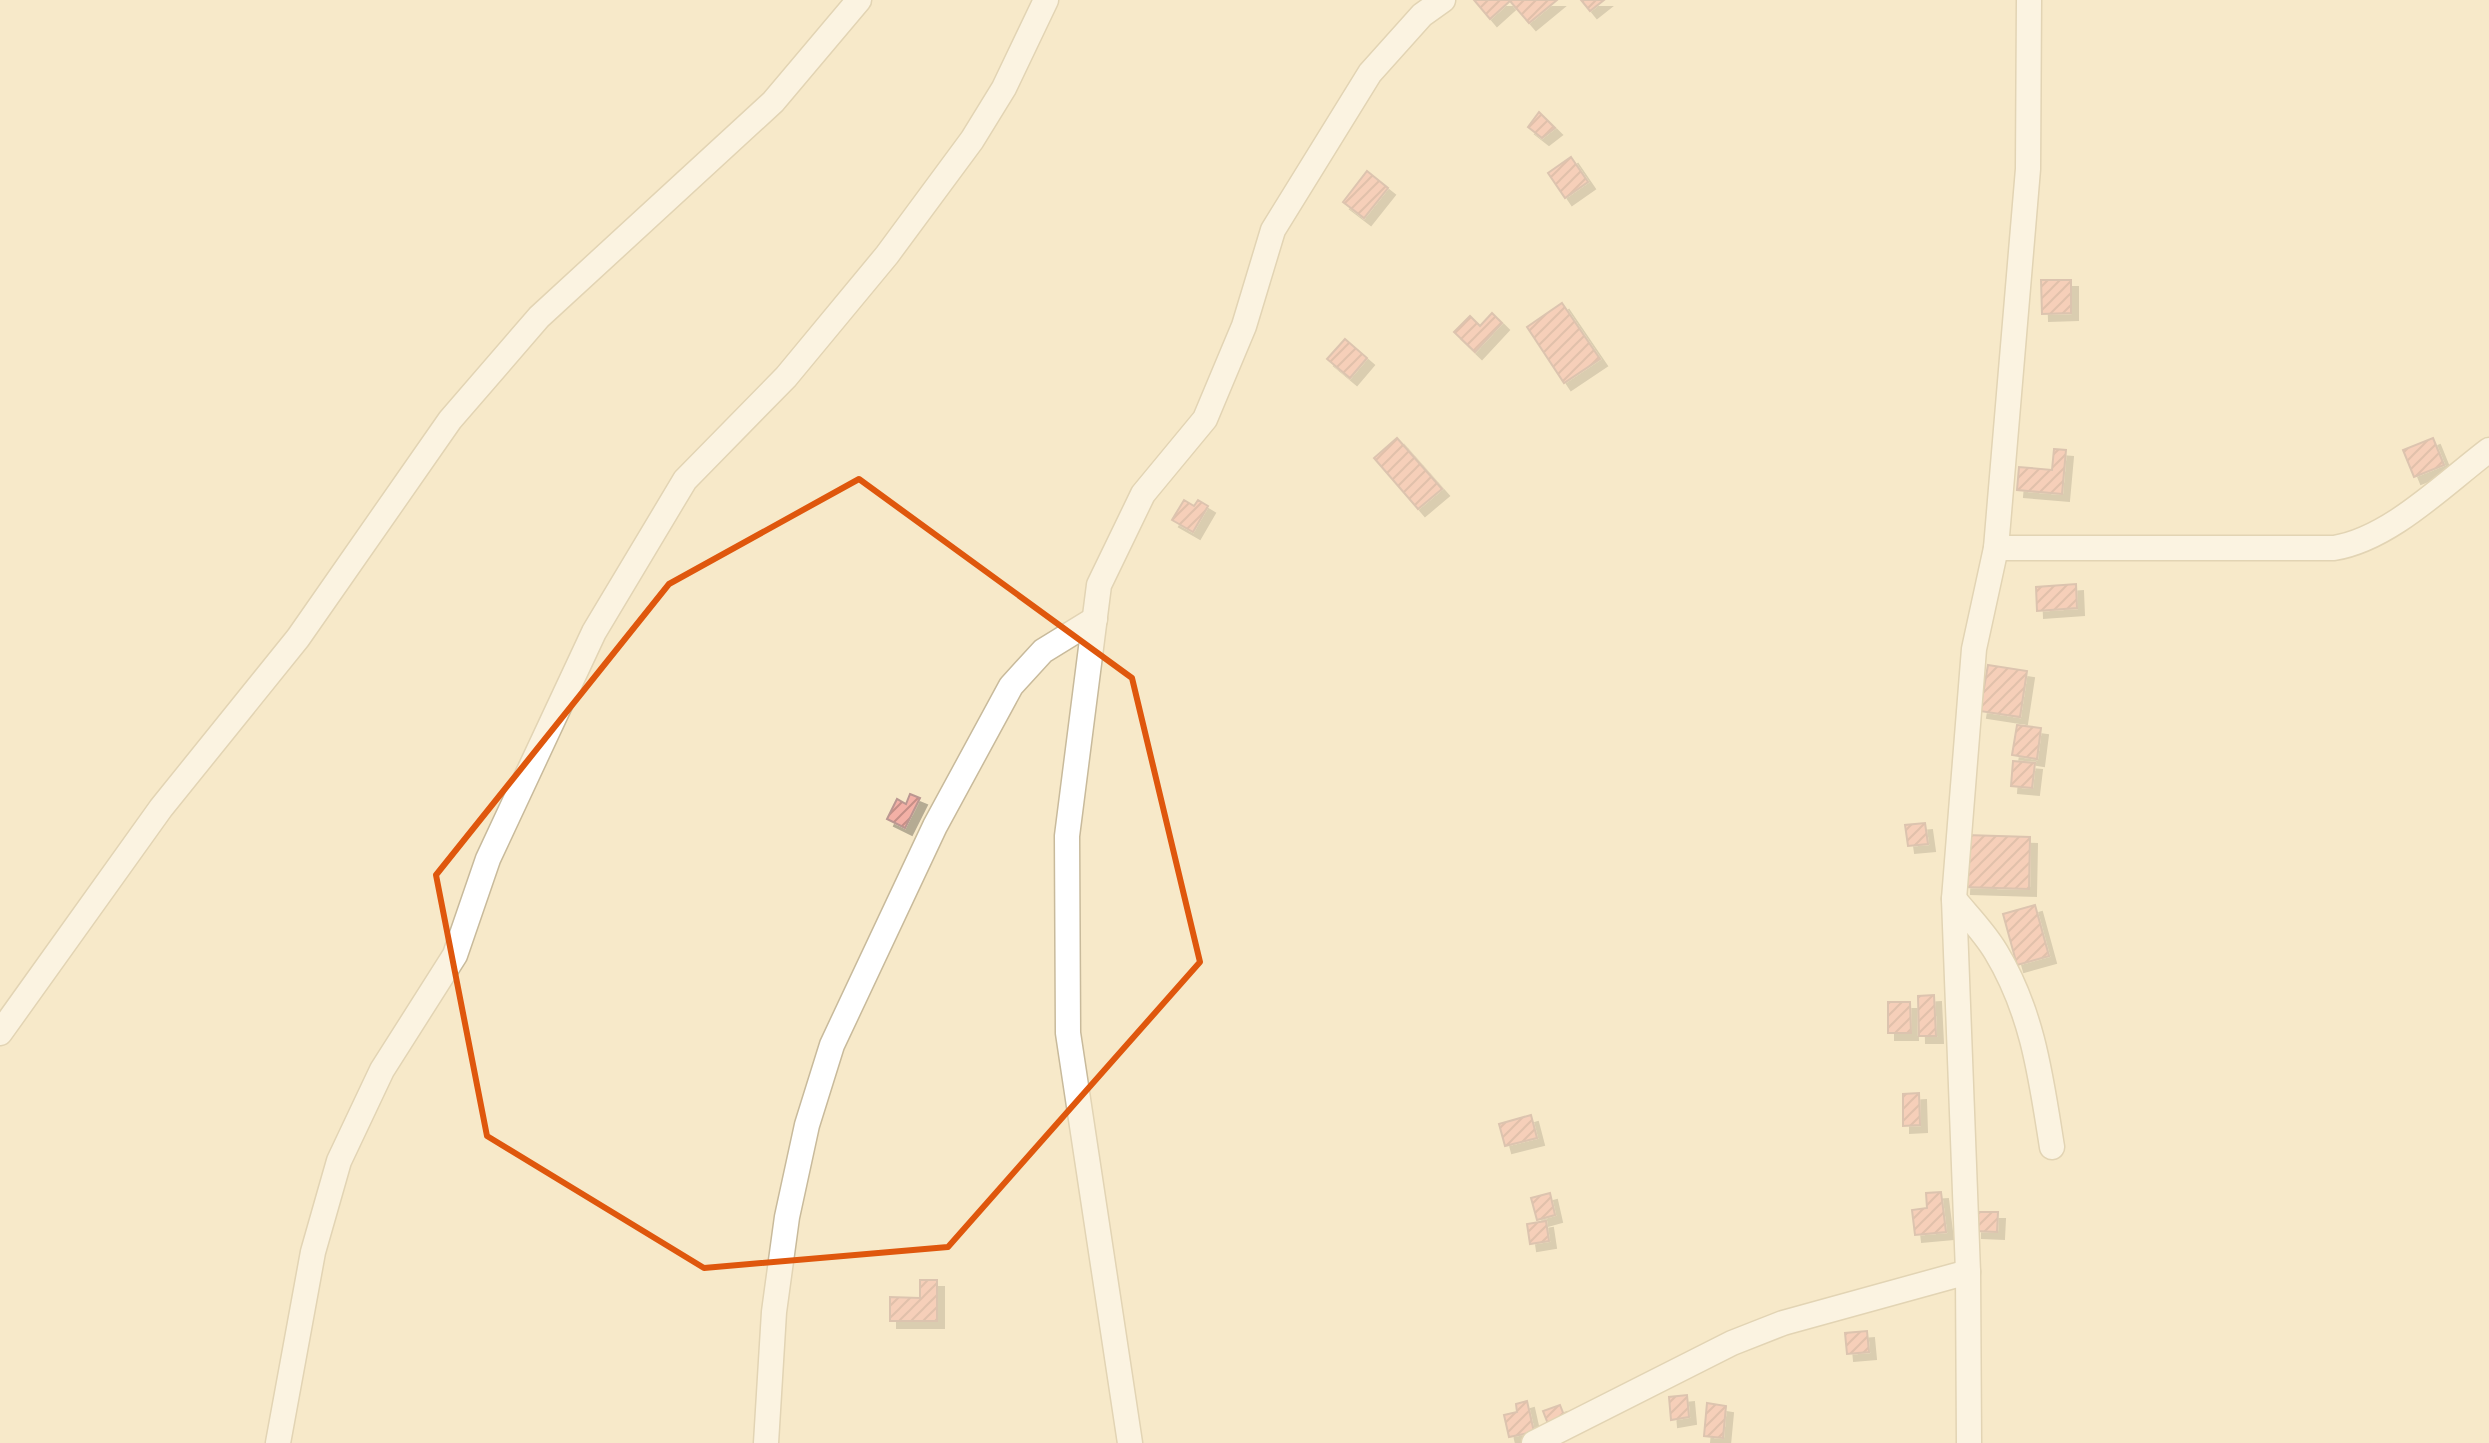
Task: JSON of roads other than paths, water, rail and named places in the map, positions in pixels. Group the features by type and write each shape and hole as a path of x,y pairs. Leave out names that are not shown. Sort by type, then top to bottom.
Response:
{"street":[{"path":"0,1033 161,808 298,638 450,420 539,317 773,102 859,0"},
{"path":"278,1443 313,1252 343,1150 382,1070 455,955 488,859 594,632 685,480 786,377 887,255 972,140 1004,88 1046,0"},
{"path":"1130,1443 1068,1033 1067,836 1099,585 1143,494 1205,419 1244,326 1273,230 1370,73 1422,15 1443,0"},
{"path":"1969,1443 1968,1272 1954,899 1974,649 1996,548 2028,169 2029,0"},
{"path":"1996,548 2334,548 2355,545 2377,535 2489,450"},
{"path":"766,1443 774,1312 787,1217 807,1125 832,1045 935,826 1003,699 1020,674 1043,651 1095,619"},
{"path":"1954,899 1995,950 2018,993 2037,1049 2052,1147"},
{"path":"1534,1443 1732,1343 1783,1323 1968,1272"}]}
